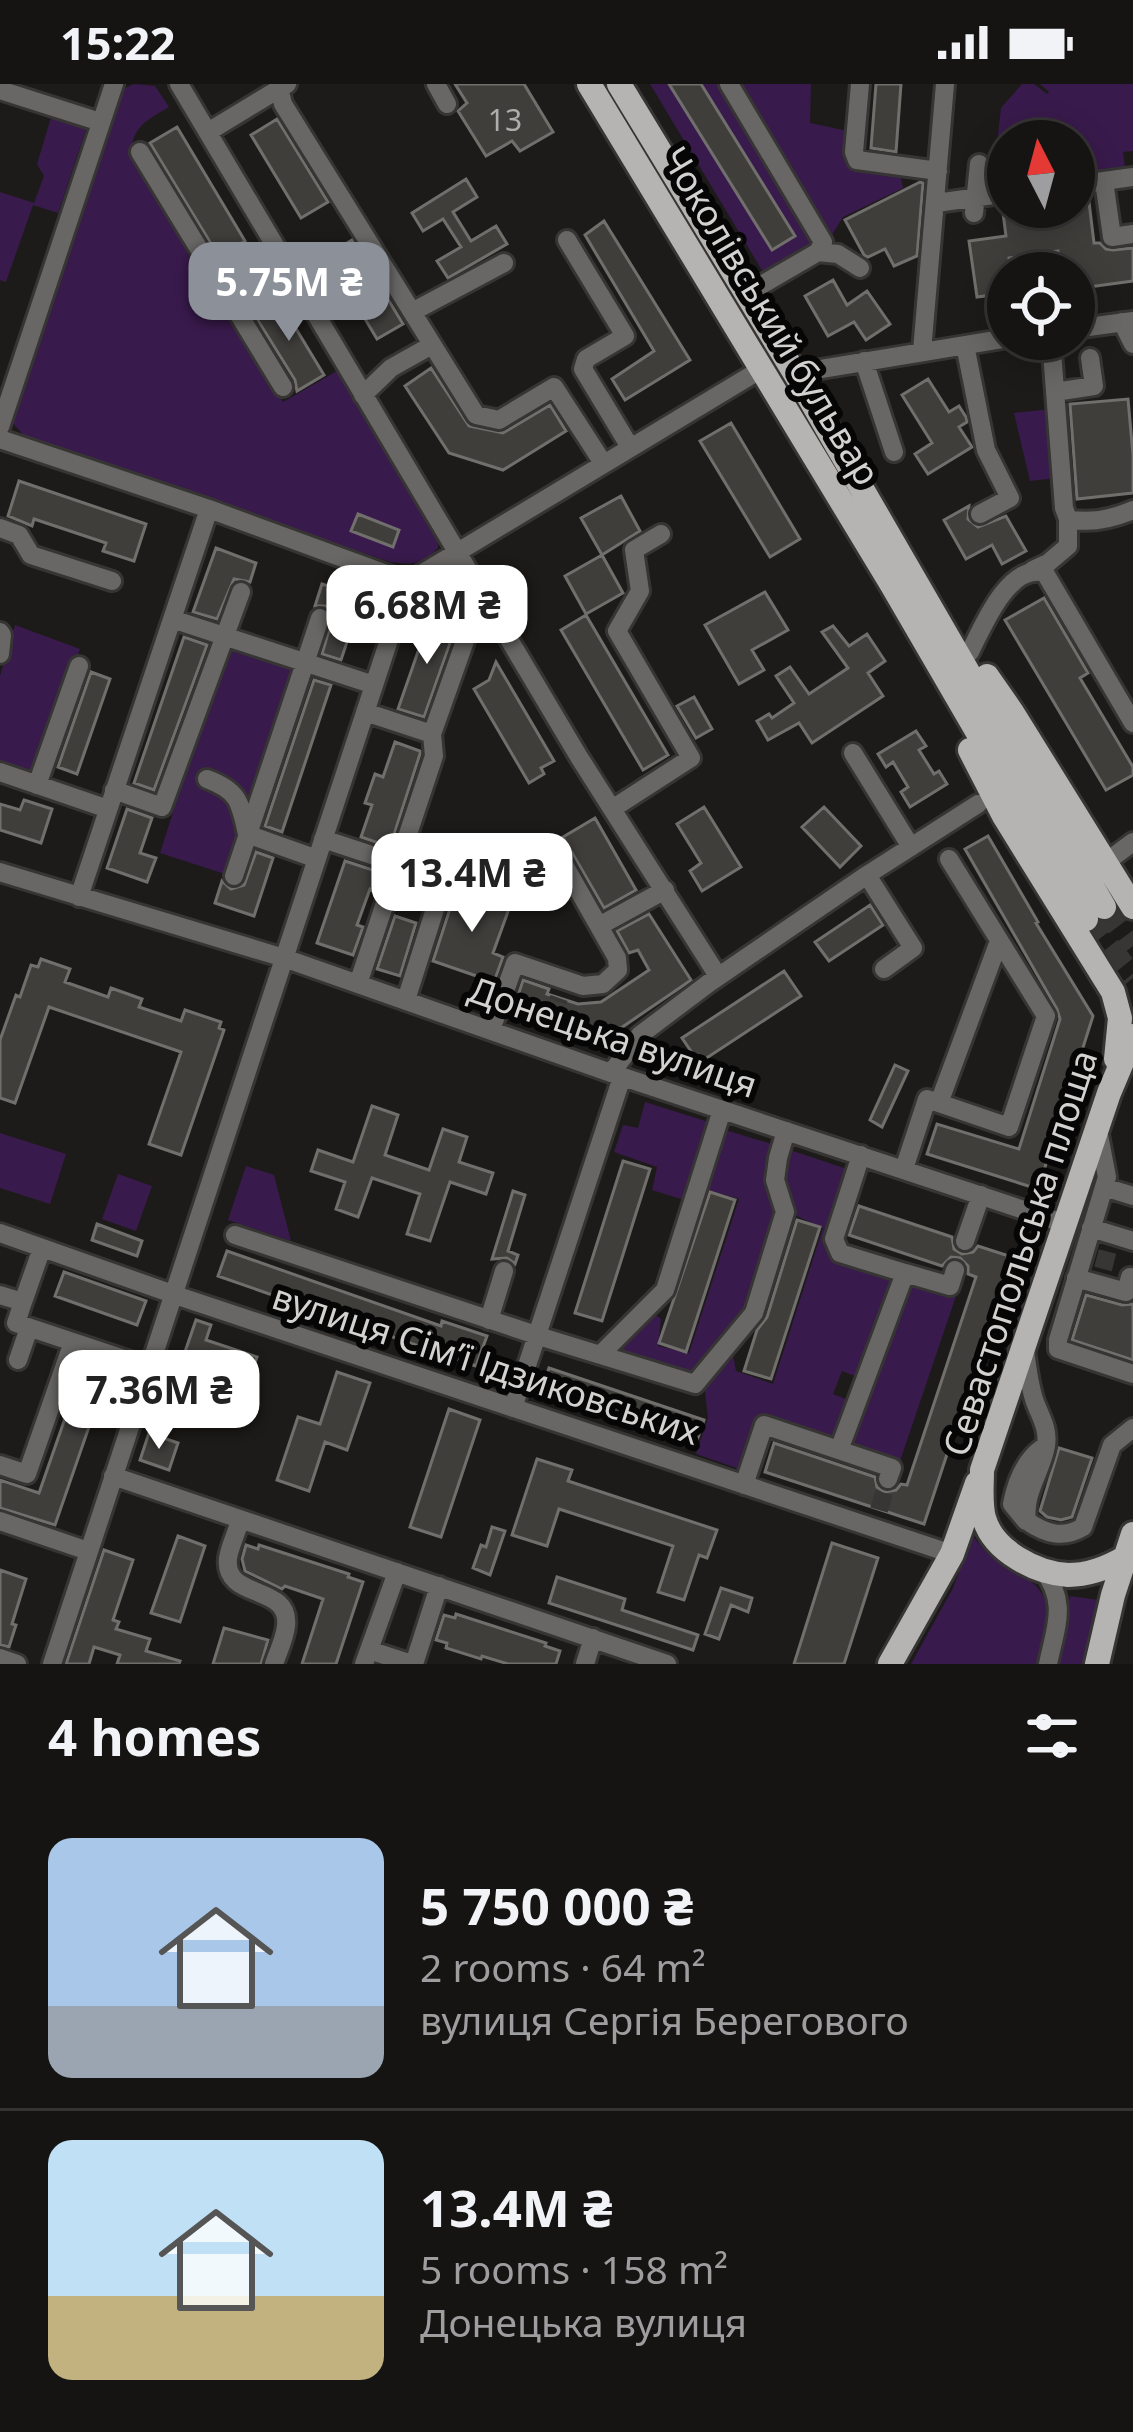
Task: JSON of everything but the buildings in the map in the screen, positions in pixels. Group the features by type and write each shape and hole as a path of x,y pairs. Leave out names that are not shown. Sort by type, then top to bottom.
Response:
{"main road":[{"name":"Чоколівський бульвар","path":"589,84 760,370 902,581 970,652 1012,712 1133,907"},
{"name":"Чоколівський бульвар","path":"619,84 799,380 902,581 1095,913"},
{"name":"Чоколівський бульвар","path":"902,581 929,669 1004,815 1113,992 1120,1018 1119,1045 1109,1093"},
{"name":"Севастопольська площа","path":"1042,1568 1016,1558 994,1540 981,1499 982,1470 1027,1339 1079,1226 1098,1128 1133,1036"},
{"path":"890,1664 952,1554 982,1470"},
{"path":"1042,1568 1067,1575 1095,1571 1128,1546"},
{"path":"1097,1664 1128,1546"}],"street":[{"path":"0,427 10,365 114,84"},
{"path":"179,84 456,551 718,976"},
{"path":"436,84 447,104"},
{"path":"729,84 822,238 818,252 746,294"},
{"path":"860,84 856,160 938,171"},
{"path":"922,351 945,84"},
{"path":"208,132 282,85 283,104 476,415 499,419 554,387 603,464"},
{"path":"0,90 91,119"},
{"path":"140,152 283,387"},
{"path":"975,205 979,164"},
{"path":"1095,182 1133,177"},
{"path":"1104,181 1112,237 1133,234"},
{"path":"935,203 975,205 987,201"},
{"path":"567,240 625,336 586,359 583,369 630,447"},
{"path":"223,290 278,252"},
{"path":"818,252 838,254 860,268"},
{"path":"412,313 504,263"},
{"path":"1095,326 1128,321 1133,344"},
{"path":"799,380 815,370 987,341"},
{"path":"965,344 986,450 1010,498 980,514"},
{"path":"363,395 391,368 432,345"},
{"path":"970,652 993,606 1009,587 1068,546 1053,360"},
{"path":"1055,392 1094,386 1090,360"},
{"path":"864,362 894,452"},
{"path":"52,1664 408,582 760,370"},
{"path":"0,439 408,582"},
{"path":"79,897 209,509"},
{"path":"1068,519 1116,518 1133,510"},
{"path":"0,527 19,535 31,555 112,581"},
{"path":"612,809 691,758 617,631 640,591 634,550 661,534"},
{"path":"1033,570 1046,573 1133,723"},
{"path":"0,772 37,784 163,806 241,592"},
{"path":"358,983 434,756 432,734 482,592"},
{"path":"234,876 320,618"},
{"path":"172,619 374,685"},
{"path":"0,632 0,654"},
{"path":"37,784 79,665"},
{"path":"365,712 432,734"},
{"path":"854,753 911,847"},
{"path":"207,778 236,795 247,834"},
{"path":"513,1408 616,1075 640,1035 867,874 978,805"},
{"path":"247,834 399,864"},
{"path":"1105,863 1133,842"},
{"path":"491,1030 515,963 562,988 603,984 618,970 617,958 555,849"},
{"path":"904,1169 928,1100 1009,1127 1046,1016 949,859"},
{"path":"406,1000 450,862"},
{"name":"Донецька вулиця","path":"0,872 284,958 616,1075 1111,1239 1133,1241"},
{"path":"867,874 913,948 884,968"},
{"path":"599,926 665,890"},
{"path":"939,1103 999,941"},
{"path":"542,1048 549,1027"},
{"path":"600,1355 665,1289 722,1110"},
{"path":"1098,1128 1107,1171 1104,1187 1079,1226 1076,1279 1058,1349 1133,1374"},
{"path":"235,1235 695,1384 754,1313 785,1212 775,1180 786,1131"},
{"path":"862,1155 834,1239 840,1252 950,1286 955,1270"},
{"path":"1104,1187 1133,1196"},
{"path":"965,1241 981,1195"},
{"name":"вулиця Сімʼї Ідзиковських","path":"0,1233 744,1485 876,1519 952,1554"},
{"path":"42,1248 16,1323 148,1367"},
{"path":"489,1319 504,1271"},
{"path":"839,1450 905,1273"},
{"path":"1076,1279 1100,1277 1130,1288"},
{"path":"0,1295 23,1303"},
{"path":"1066,1315 1045,1322 1027,1339 1034,1399 1046,1425 1046,1447 1025,1509 1027,1522 1060,1534 1083,1527 1112,1445 1133,1428"},
{"path":"18,1360 29,1328"},
{"path":"0,1465 27,1474 74,1342"},
{"path":"744,1485 764,1425 892,1468 888,1479"},
{"path":"112,1476 593,1638 630,1658 667,1664"},
{"path":"240,1520 228,1558 234,1581 272,1597 286,1616 274,1664"},
{"path":"0,1521 88,1551"},
{"path":"1042,1568 1054,1585 1059,1608 1048,1664"},
{"path":"397,1572 367,1657 413,1664 439,1586"},
{"path":"585,1664 593,1638"},
{"path":"0,1658 17,1664"}],"shaded area":[{"path":"650,84 811,84 810,123 848,131 846,157 852,166 900,173 903,188 843,217 828,241 766,277"},
{"path":"1022,84 1034,84 1047,94 1040,84 1133,84 1133,151 1123,152 1126,176 1095,180 1095,120 1000,120 1001,108"},
{"path":"155,86 169,107 138,130 132,152 283,402 337,371 438,542 427,558 390,562 26,438 10,420 88,186 125,88"},
{"path":"53,111 88,123 58,213 33,205 6,282 0,280 0,192 34,203 44,176 37,164"},
{"path":"1052,409 1056,478 1030,481 1014,413"},
{"path":"15,625 80,649 34,777 0,765 0,676"},
{"path":"227,643 295,665 228,875 160,853"},
{"path":"645,1102 715,1124 691,1202 652,1190 657,1167 614,1152 623,1125 638,1128"},
{"path":"719,1128 778,1146 781,1212 749,1311 690,1376 612,1350 653,1313 661,1319 658,1346 689,1353 739,1199 702,1188"},
{"path":"0,1133 66,1154 50,1204 0,1188"},
{"path":"784,1148 853,1171 832,1241 899,1276 862,1379 842,1371 833,1394 851,1401 837,1443 769,1421 745,1471 696,1454 708,1418 704,1383 732,1349 736,1371 773,1384 823,1228 788,1212"},
{"path":"246,1166 274,1175 291,1241 228,1220"},
{"path":"118,1174 152,1186 136,1231 102,1219"},
{"path":"907,1281 956,1296 899,1464 849,1445"},
{"path":"973,1536 1043,1596 1048,1623 1039,1664 911,1664 953,1588"},
{"path":"1070,1596 1098,1600 1083,1664 1055,1664"}],"tunnel":[{"path":"1104,907 1133,946"},
{"path":"1086,919 1133,978"},
{"path":"549,1027 559,998"},
{"path":"1103,1269 1110,1242"},
{"path":"879,1510 888,1479"}]}
